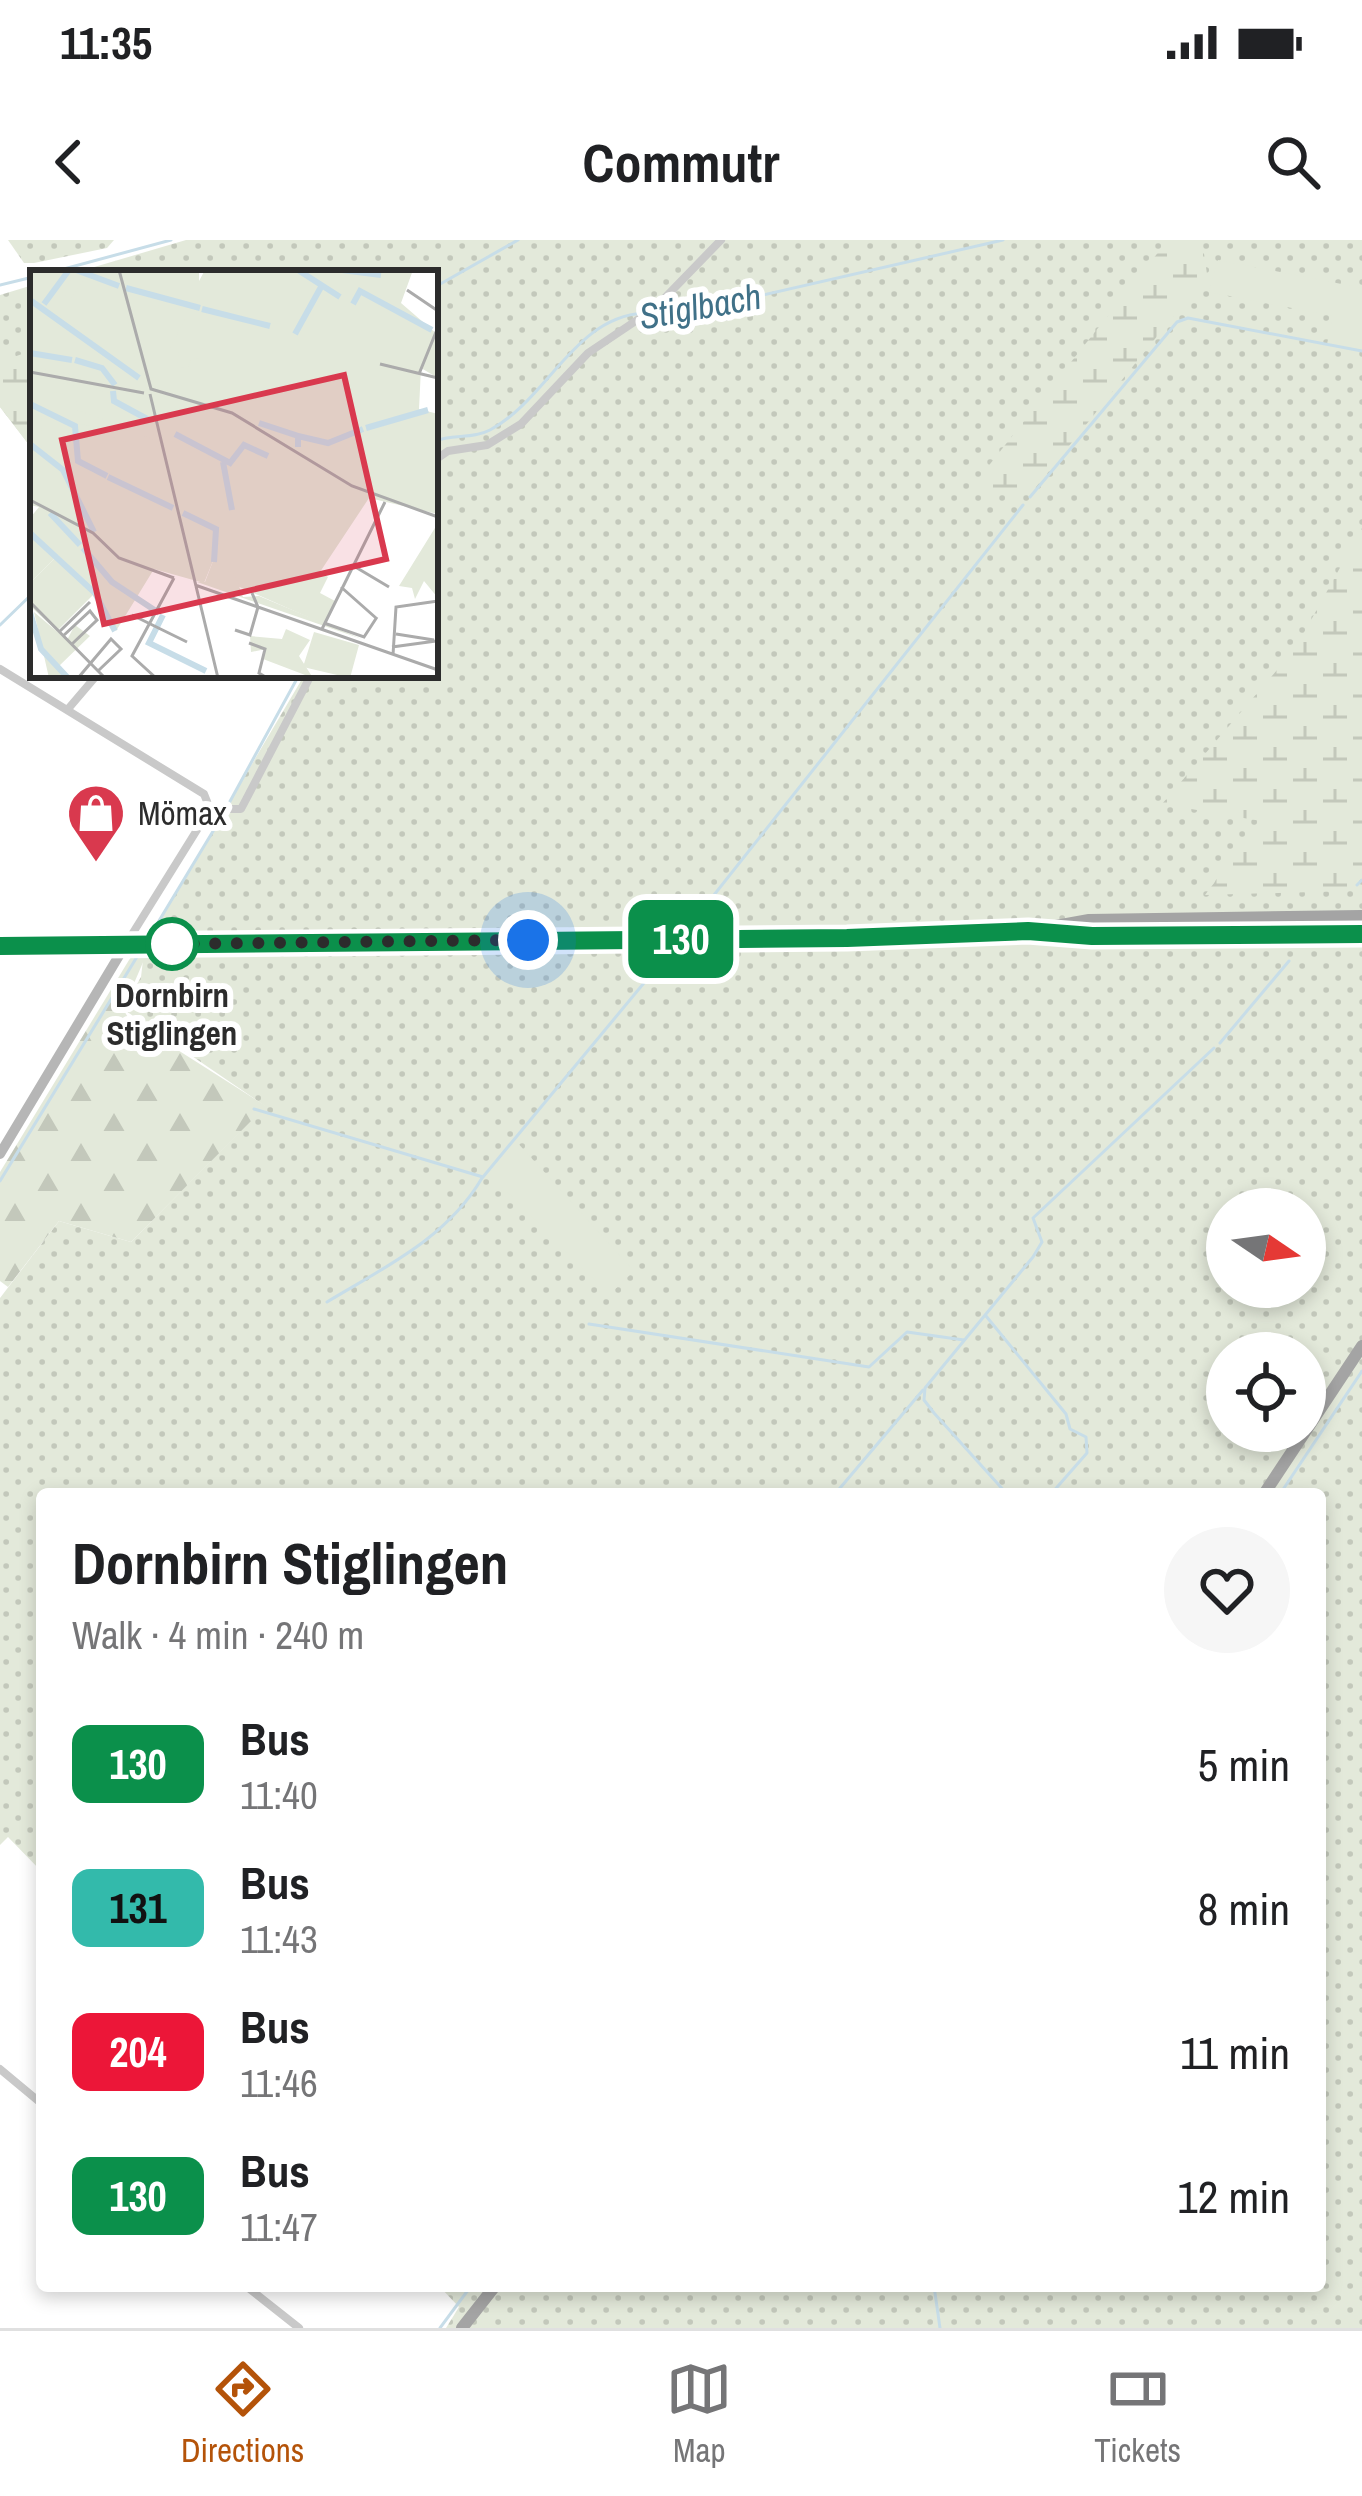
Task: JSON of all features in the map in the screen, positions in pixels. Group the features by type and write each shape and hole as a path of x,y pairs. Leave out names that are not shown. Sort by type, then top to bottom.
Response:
{"main road":[{"path":"1028,931 1089,920 1362,916"},
{"path":"0,946 1028,931 1092,936 1362,934"},
{"path":"0,1154 130,944"},
{"path":"1268,1488 1362,1346"},
{"path":"462,2328 490,2292"}],"street":[{"path":"438,459 505,436 541,408 588,353 656,308 721,240"},
{"path":"0,669 204,794 214,808"},
{"path":"68,709 94,678"},
{"path":"214,808 241,808 309,678"},
{"path":"130,944 214,808"},
{"path":"0,2085 4,2072 36,2099"},
{"path":"253,2292 298,2328"}],"green space":[{"path":"8,240 114,240 107,248 24,263"},
{"path":"186,240 1362,240 1362,2328 446,2328 459,2307 445,2292 1326,2292 1326,1488 36,1488 36,1866 8,1837 0,1845 0,1298 59,1221 131,1242 265,1106 123,1009 141,977 143,960 129,960 159,922 301,678 438,678 438,270 84,270"},
{"path":"1168,240 1202,240 1207,274 1032,492 971,488"},
{"path":"1218,260 1362,288 1362,350 1327,344 1333,316 1209,292"},
{"path":"30,286 30,446 0,407 0,295"},
{"path":"30,351 30,446 0,407 0,362"},
{"path":"1362,528 1362,874 1347,891 1205,895 1261,821 1162,804 1295,649"},
{"path":"129,960 144,960 123,1009 129,1019 266,1106 131,1242 59,1221 8,1287 0,1281 0,1172"},
{"path":"515,1140 634,1271 609,1295 489,1173"}],"waterway":[{"path":"60,270 171,240"},
{"path":"438,285 518,240"},
{"name":"Stiglbach","path":"653,313 685,313 1003,240"},
{"path":"0,285 30,278"},
{"name":"Stiglbach","path":"438,440 490,430 529,399 599,329 644,313"},
{"path":"1030,497 1177,322 1188,318 1362,351"},
{"path":"691,924 1023,505"},
{"path":"0,625 30,596"},
{"name":"Stiglbach","path":"228,805 297,678"},
{"name":"Stiglbach","path":"148,939 224,813"},
{"path":"1357,885 1362,880"},
{"name":"Stiglbach","path":"0,1181 143,947"},
{"path":"254,1109 483,1177 668,954"},
{"path":"1220,1043 1289,961"},
{"path":"1002,1488 924,1400 925,1388 1033,1257 1042,1242 1033,1218 1214,1048"},
{"path":"327,1302 433,1234 482,1178"},
{"path":"986,1316 1066,1414 1070,1429 1086,1437 1087,1453 1056,1488"},
{"path":"589,1324 869,1367 907,1332 964,1340"},
{"path":"1284,1488 1362,1371"},
{"path":"840,1488 923,1390"},
{"path":"440,2328 467,2292"},
{"path":"935,2292 940,2328"}],"bus line":[{"name":"130","path":"0,946 847,938 1028,931 1092,936 1362,934"}],"place":[{"name":"Mömax","path":"96,864"},
{"name":"Dornbirn Stiglingen","path":"172,944"}],"route":[{"path":"172,944 528,940"}]}
